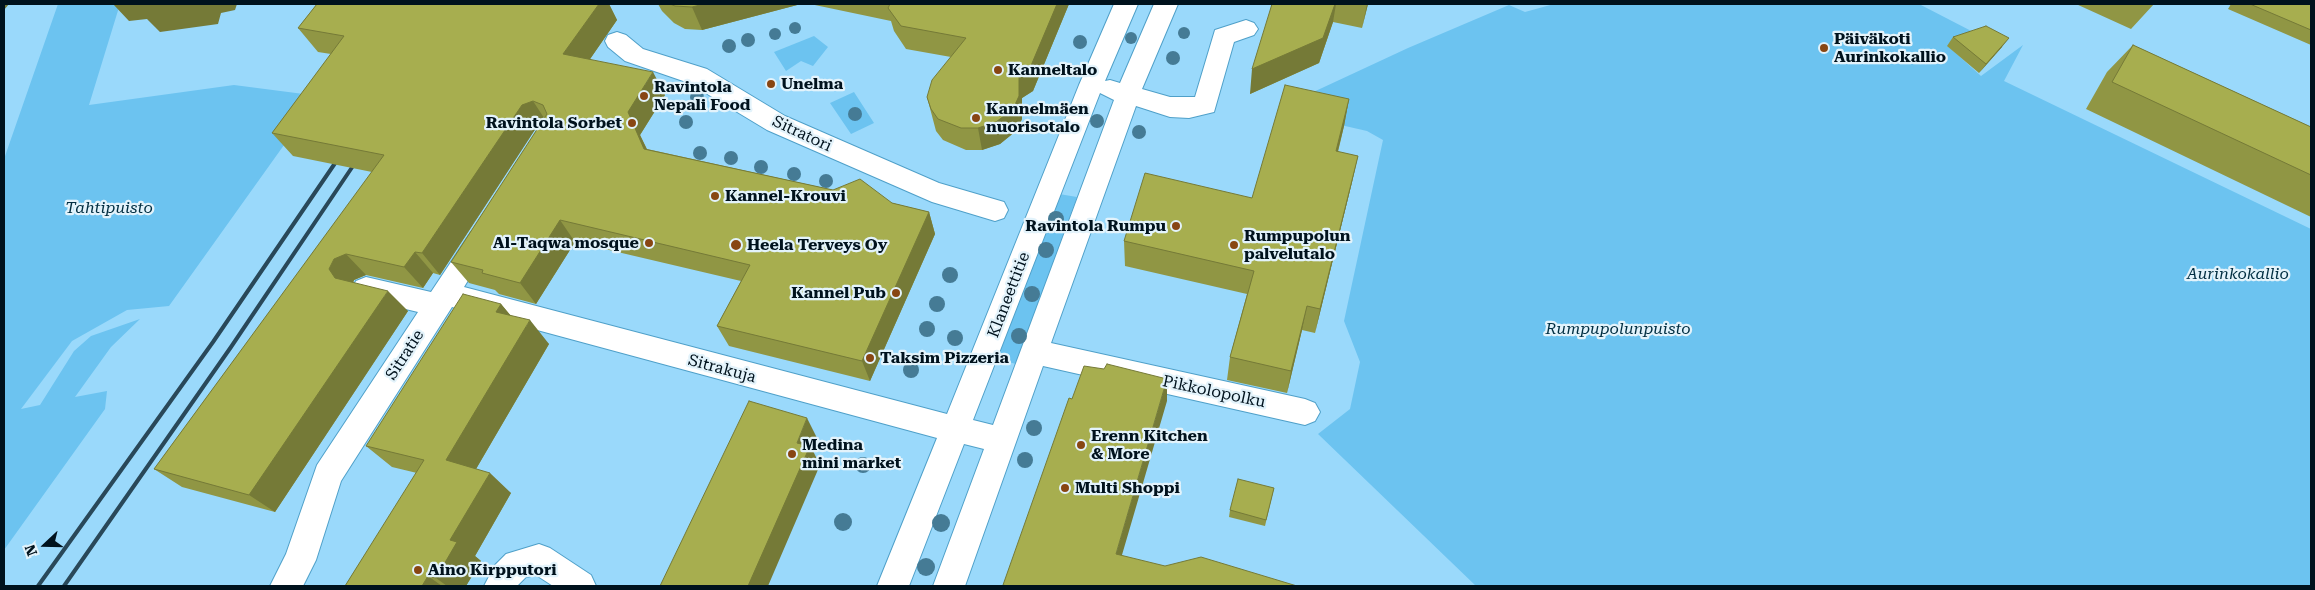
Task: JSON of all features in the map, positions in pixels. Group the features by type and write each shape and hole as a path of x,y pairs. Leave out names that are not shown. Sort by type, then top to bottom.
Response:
{"street":[{"name":"Klaneettitie","path":"894,586 1091,85 1126,4"},
{"path":"949,586 1000,440 1035,352 1128,94 1166,4"},
{"path":"1091,85 1170,107 1189,108 1205,105 1223,36 1246,29"},
{"name":"Sitratori","path":"617,41 634,55 698,76 776,123 932,191 995,210"},
{"name":"Sitratie","path":"286,586 300,560 328,475 494,219"},
{"name":"Sitrakuja","path":"366,289 442,299 754,392 1000,440"},
{"name":"Pikkolopolku","path":"1035,352 1305,412"},
{"path":"500,586 506,576 517,565 539,559 580,586"}],"green space":[{"name":"Tahtipuisto","path":"58,4 120,4 89,105 234,85 319,96 169,306 127,310 72,341 21,409 40,405 74,351 91,336 140,319 111,347 75,397 107,391 105,409 4,550 4,159"},
{"name":"Rumpupolunpuisto","path":"1554,4 1919,4 1979,35 1948,46 1981,76 2023,45 2004,81 2311,229 2311,586 1476,586 1318,434 1350,409 1360,362 1344,321 1383,140 1367,131 1288,113 1279,108 1408,48 1509,5 1525,12"},
{"path":"814,36 828,47 813,66 801,61 786,71 774,52"},
{"path":"854,92 874,123 851,134 830,103"},
{"path":"1059,194 1077,197 1016,364 997,359"}],"building":[{"path":"317,4 599,4 563,54 653,72 628,112 644,149 833,190 860,179 892,203 929,212 862,361 717,326 750,265 560,220 520,283 482,273 483,270 451,262 547,114 543,105 533,101 522,105 422,253 415,252 404,267 346,254 334,259 329,269 335,278 388,291 249,495 154,469 384,155 272,133 344,36 298,28"},
{"path":"670,4 704,4 692,7"},
{"name":"Kanneltalo","path":"890,4 1057,4 1030,68 1019,75 1019,96 1013,109 996,122 978,128 961,128 938,119 931,109 927,97 932,80 966,38 901,26 888,8"},
{"path":"1272,4 1335,4 1323,38 1252,69"},
{"path":"2250,4 2311,4 2311,30"},
{"path":"1986,26 2009,38 1986,64 1953,37"},
{"path":"2133,45 2311,127 2311,175 2112,82"},
{"name":"Rumpupolun palvelutalo","path":"1285,85 1349,99 1336,151 1358,156 1320,309 1307,306 1291,371 1230,357 1254,271 1124,241 1145,173 1252,198"},
{"path":"463,294 501,304 496,312 530,320 446,460 490,473 450,540 457,542 436,578 428,576 422,586 345,586 424,460 366,446"},
{"path":"1107,364 1167,379 1116,554 1165,566 1201,557 1297,586 1003,585 1069,398 1072,399 1084,366 1104,369"},
{"path":"749,401 807,418 797,443 810,446 748,586 660,586"},
{"path":"1238,479 1274,488 1266,520 1230,510"}],"railway":[{"path":"38,586 213,342 342,153"},
{"path":"64,586 231,347 359,157"}],"place":[{"name":"Päiväkoti Aurinkokallio","path":"1824,48"},
{"name":"Kanneltalo","path":"998,70"},
{"name":"Unelma","path":"771,84"},
{"name":"Ravintola Nepali Food","path":"644,96"},
{"name":"Kannelmäen nuorisotalo","path":"976,118"},
{"name":"Ravintola Sorbet","path":"632,123"},
{"name":"Kannel-Krouvi","path":"715,196"},
{"name":"Ravintola Rumpu","path":"1176,226"},
{"name":"Al-Taqwa mosque","path":"649,243"},
{"name":"Heela Terveys Oy","path":"736,245"},
{"name":"Rumpupolun palvelutalo","path":"1234,245"},
{"name":"Kannel Pub","path":"896,293"},
{"name":"Taksim Pizzeria","path":"870,358"},
{"name":"Erenn Kitchen & More","path":"1081,445"},
{"name":"Medina mini market","path":"792,454"},
{"name":"Multi Shoppi","path":"1065,488"},
{"name":"Aino Kirpputori","path":"418,570"}],"park label":[{"name":"Aurinkokallio","path":"2238,274"}]}
